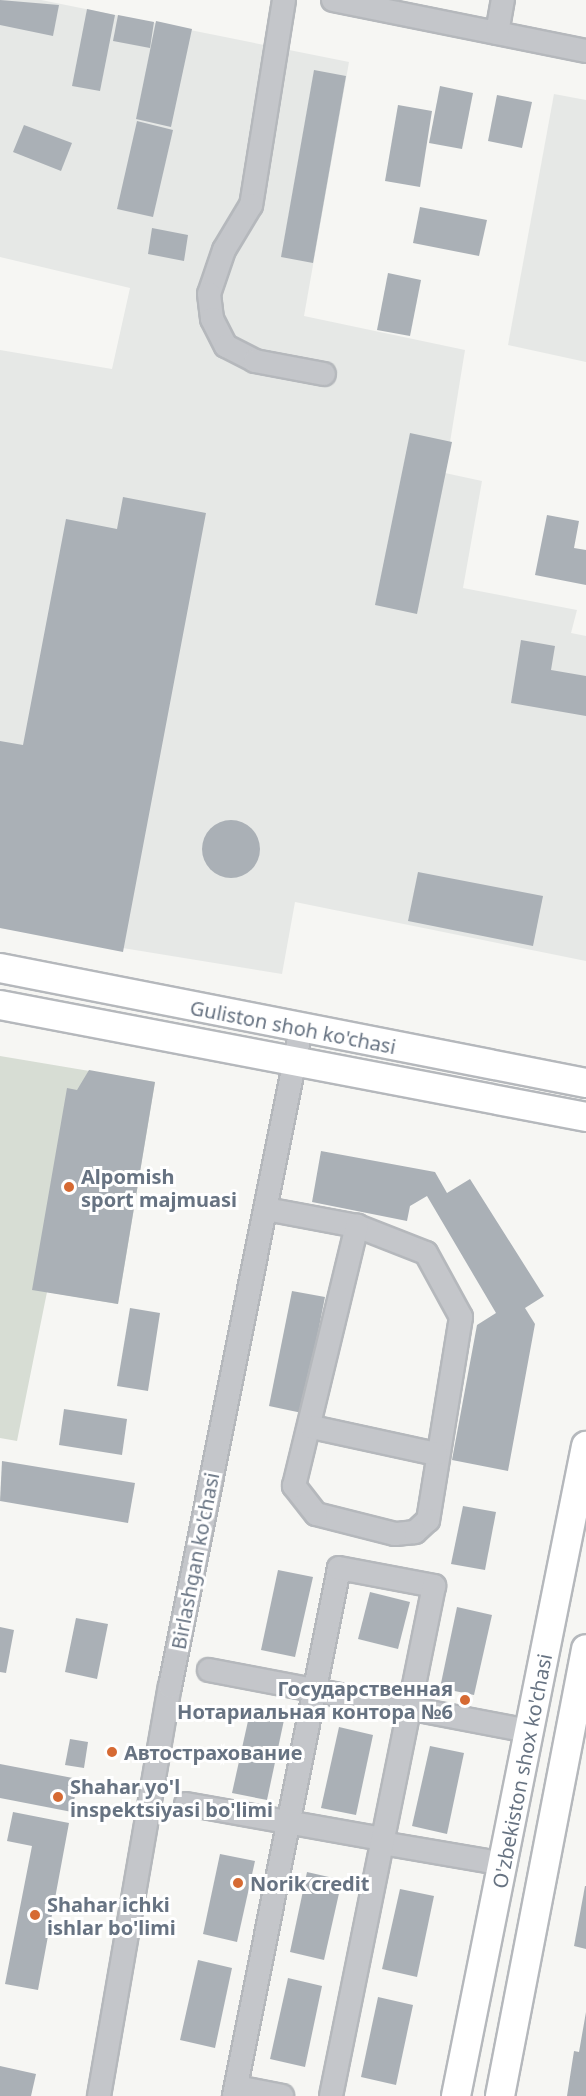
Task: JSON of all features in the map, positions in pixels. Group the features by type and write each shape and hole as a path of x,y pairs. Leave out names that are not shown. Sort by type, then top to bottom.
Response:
{"main road":[{"name":"Guliston shoh ko'chasi","path":"0,968 301,1029 586,1083"},
{"name":"Guliston shoh ko'chasi","path":"0,1005 586,1117"},
{"name":"O'zbekiston shox ko'chasi","path":"456,2096 505,1864 586,1446"},
{"name":"O'zbekiston shox ko'chasi","path":"500,2096 586,1648"}],"street":[{"path":"284,0 251,205 224,250 209,294 212,319 226,346 255,360 324,374"},
{"path":"333,0 586,51"},
{"path":"497,33 503,0"},
{"name":"Birlashgan ko'chasi","path":"99,2096 170,1687 301,1029"},
{"path":"266,1209 357,1226 426,1253 461,1317 436,1454 428,1520 415,1532 395,1534 316,1514 302,1502 294,1485 312,1427 357,1226"},
{"path":"312,1427 436,1454"},
{"path":"282,2096 235,2092 339,1568 434,1586 331,2096"},
{"path":"209,1670 530,1731"},
{"path":"186,1804 505,1864"}],"shaded area":[{"path":"0,0 41,0 349,62 304,316 465,350 445,473 482,481 463,588 577,610 571,633 586,636 586,961 295,902 282,974 0,928 0,350 112,369 130,288 0,257"},
{"path":"554,94 586,100 586,362 508,345"},
{"name":"Alpomish sport majmuasi","path":"0,1056 155,1082 118,1304 47,1292 17,1441 0,1438"}],"building":[{"path":"0,0 59,5 53,36 0,25"},
{"path":"87,9 115,15 100,91 72,86"},
{"path":"118,15 154,22 150,48 113,41"},
{"path":"156,21 192,29 171,127 136,119"},
{"path":"314,70 346,76 313,263 281,257"},
{"path":"440,86 473,93 462,149 429,143"},
{"path":"497,95 532,102 522,148 488,141"},
{"path":"398,105 432,111 420,187 385,181"},
{"path":"137,121 173,130 153,217 117,209"},
{"path":"24,125 72,143 61,171 13,152"},
{"path":"420,207 487,220 479,256 413,243"},
{"path":"152,228 188,235 184,261 148,254"},
{"path":"388,273 421,280 410,336 377,330"},
{"path":"410,433 452,442 417,614 375,605"},
{"path":"123,497 206,513 123,952 0,928 0,741 23,745 66,519 117,529"},
{"path":"547,515 579,521 574,548 586,550 586,585 535,575"},
{"path":"521,640 555,646 551,670 586,676 586,716 511,703"},
{"path":"231,820 242,822 255,833 260,849 258,860 247,873 231,878 220,876 207,865 202,849 204,838 215,825"},
{"path":"418,872 543,896 533,946 408,921"},
{"path":"89,1070 155,1082 118,1304 32,1290 67,1088 77,1090"},
{"path":"321,1151 435,1172 447,1193 470,1179 544,1296 525,1308 535,1324 508,1471 452,1460 477,1325 496,1313 427,1196 410,1206 407,1221 312,1202"},
{"path":"292,1291 325,1297 302,1413 269,1406"},
{"path":"130,1308 160,1313 148,1391 117,1386"},
{"path":"64,1409 127,1419 122,1455 59,1445"},
{"path":"2,1461 135,1483 128,1523 0,1501"},
{"path":"463,1506 496,1512 485,1570 451,1564"},
{"path":"278,1570 313,1577 295,1657 261,1650"},
{"path":"370,1592 410,1602 398,1649 358,1639"},
{"path":"457,1607 492,1615 474,1695 440,1688"},
{"path":"76,1618 108,1624 97,1679 65,1672"},
{"path":"0,1627 14,1630 6,1673 0,1672"},
{"path":"250,1712 284,1720 267,1800 232,1793"},
{"path":"339,1727 373,1735 356,1815 321,1808"},
{"path":"70,1739 88,1742 84,1768 65,1765"},
{"path":"430,1746 464,1753 447,1834 412,1826"},
{"path":"0,1764 78,1779 72,1812 0,1798"},
{"name":"Shahar ichki ishlar bo'limi","path":"13,1812 69,1823 38,1990 5,1984 32,1846 7,1841"},
{"path":"220,1854 255,1861 237,1942 203,1934"},
{"path":"307,1872 342,1880 324,1960 290,1952"},
{"path":"586,1886 586,1949 574,1946"},
{"path":"400,1889 434,1896 417,1977 382,1969"},
{"path":"198,1960 232,1968 215,2048 180,2040"},
{"path":"288,1978 322,1986 305,2067 270,2059"},
{"path":"378,1997 413,2005 396,2085 361,2077"},
{"path":"586,2012 586,2096 567,2096 574,2051 579,2052"},
{"path":"0,2066 36,2074 31,2096 0,2096"}],"place":[{"name":"Alpomish sport majmuasi","path":"69,1187"},
{"name":"Государственная Нотариальная контора №6","path":"465,1700"},
{"name":"Автострахование","path":"112,1752"},
{"name":"Shahar yo'l inspektsiyasi bo'limi","path":"58,1797"},
{"name":"Norik credit","path":"238,1883"},
{"name":"Shahar ichki ishlar bo'limi","path":"35,1915"}]}
